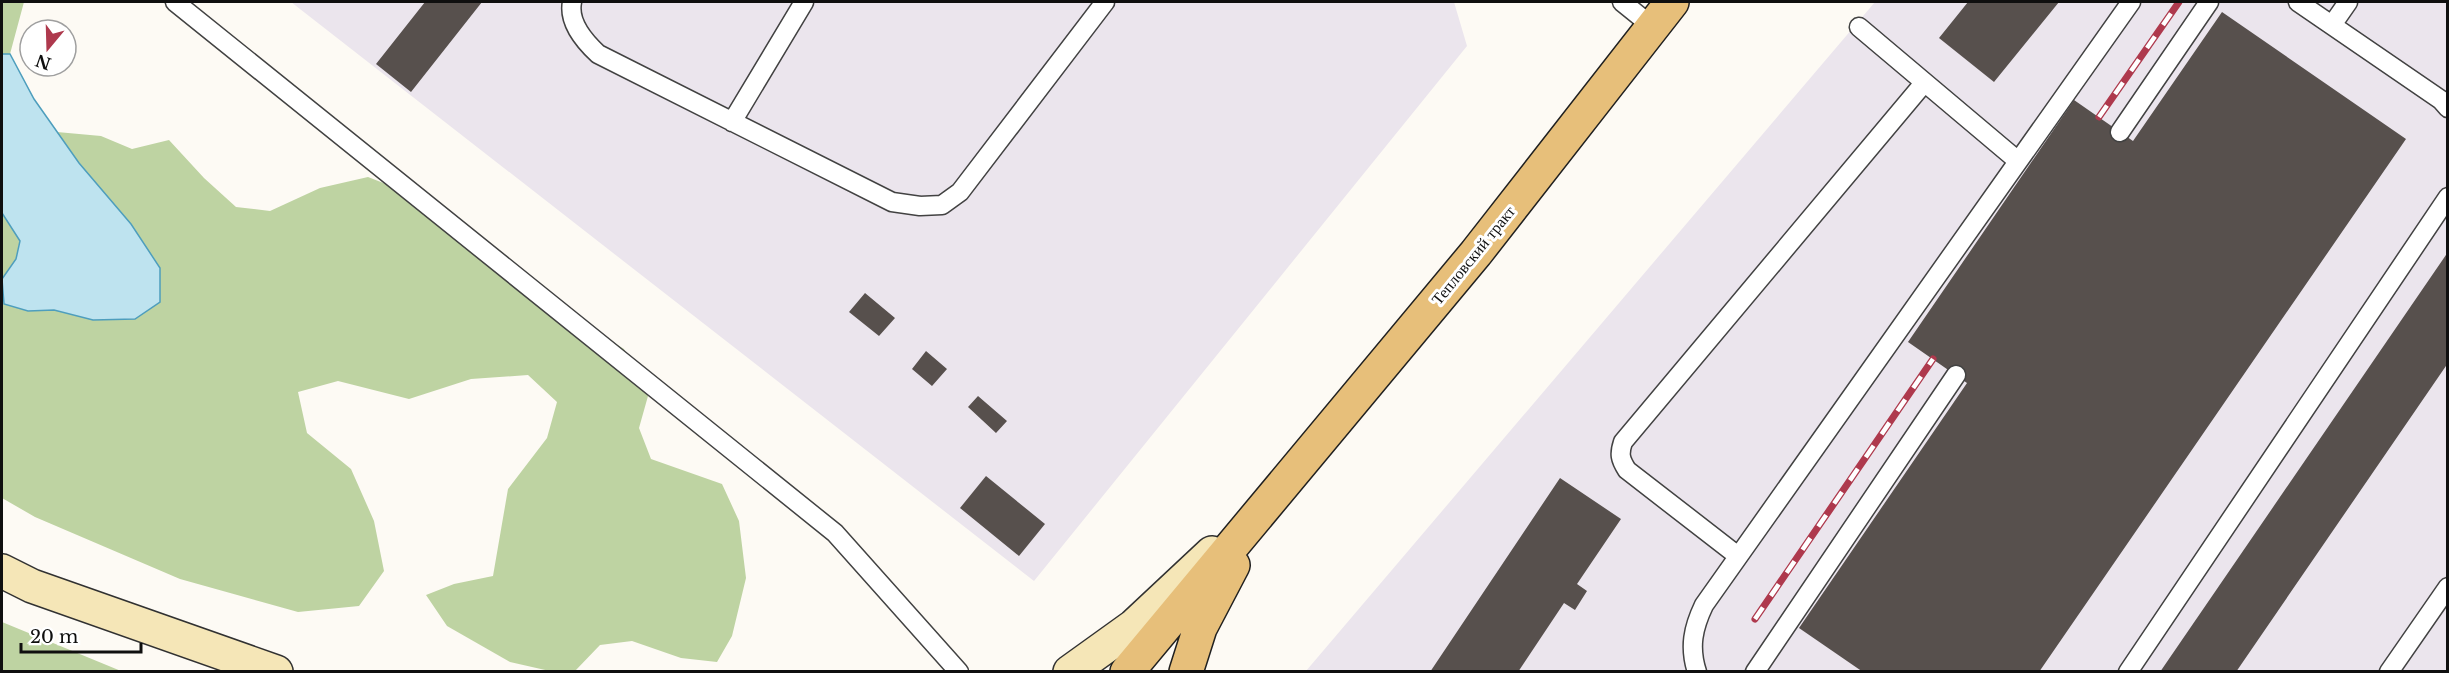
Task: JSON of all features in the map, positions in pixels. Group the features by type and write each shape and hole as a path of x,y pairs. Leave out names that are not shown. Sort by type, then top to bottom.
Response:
{"main road":[{"name":"Тепловский тракт","path":"1266,503 1476,253 1672,2"},
{"path":"1070,672 1134,626 1266,503"},
{"path":"1127,672 1266,503"},
{"path":"1186,672 1200,628 1266,503"},
{"path":"2,570 32,586 276,672"}],"lane":[{"path":"175,2 835,533 959,672"},
{"path":"572,2 571,8 581,38 598,54 892,202 920,206 942,205 960,192 1105,2"},
{"path":"732,122 804,2"},
{"path":"1622,2 1653,27"},
{"path":"1697,672 1692,657 1695,624 1704,605 2131,2"},
{"path":"2120,132 2209,2"},
{"path":"2298,2 2441,100 2448,108"},
{"path":"2332,25 2348,2"},
{"path":"1859,27 2018,161"},
{"path":"1738,556 1627,470 1620,460 1623,442 1924,83"},
{"path":"2128,672 2448,197"},
{"path":"1755,672 1956,375"},
{"path":"2388,672 2448,587"}],"shaded area":[{"path":"291,2 1454,2 1467,46 1034,581"},
{"path":"1875,2 2447,2 2447,671 1306,671"}],"green space":[{"path":"2,2 24,2 10,54 2,54"},
{"path":"57,132 101,136 132,149 169,140 204,178 236,207 270,211 320,188 368,177 409,193 489,263 624,349 648,396 639,428 651,459 722,484 739,521 746,578 732,636 717,662 681,658 632,641 600,645 575,671 554,672 510,662 447,626 426,595 454,584 493,576 508,489 547,438 557,402 528,375 471,379 409,399 338,381 298,392 307,433 351,469 374,521 384,571 359,606 298,612 180,579 35,517 2,498 2,297 4,304 28,311 54,310 93,320 135,319 160,268 131,224 79,163"},
{"path":"2,213 20,240 16,259 2,279"},
{"path":"2,622 121,671 2,671"}],"water":[{"path":"2,54 10,54 18,69 18,78 23,78 34,99 79,163 131,224 160,268 160,302 135,319 93,320 54,310 28,311 4,304 2,279 16,259 20,241 2,213"}],"building":[{"path":"425,2 482,2 411,92 376,64"},
{"path":"1968,2 2059,2 1994,82 1939,38"},
{"path":"2222,12 2406,139 2039,672 1863,672 1799,628 1967,383 1908,342 2074,100 2133,141"},
{"path":"2448,252 2448,363 2236,672 2160,672"},
{"path":"865,293 895,318 879,336 849,312"},
{"path":"926,351 947,369 932,386 912,369"},
{"path":"978,396 1007,421 996,433 968,407"},
{"path":"986,476 1045,524 1019,556 960,508"},
{"path":"1560,478 1621,519 1577,584 1587,591 1575,610 1564,603 1518,672 1430,672"}],"railway":[{"path":"2099,117 2179,2"},
{"path":"1755,619 1933,359"}]}
